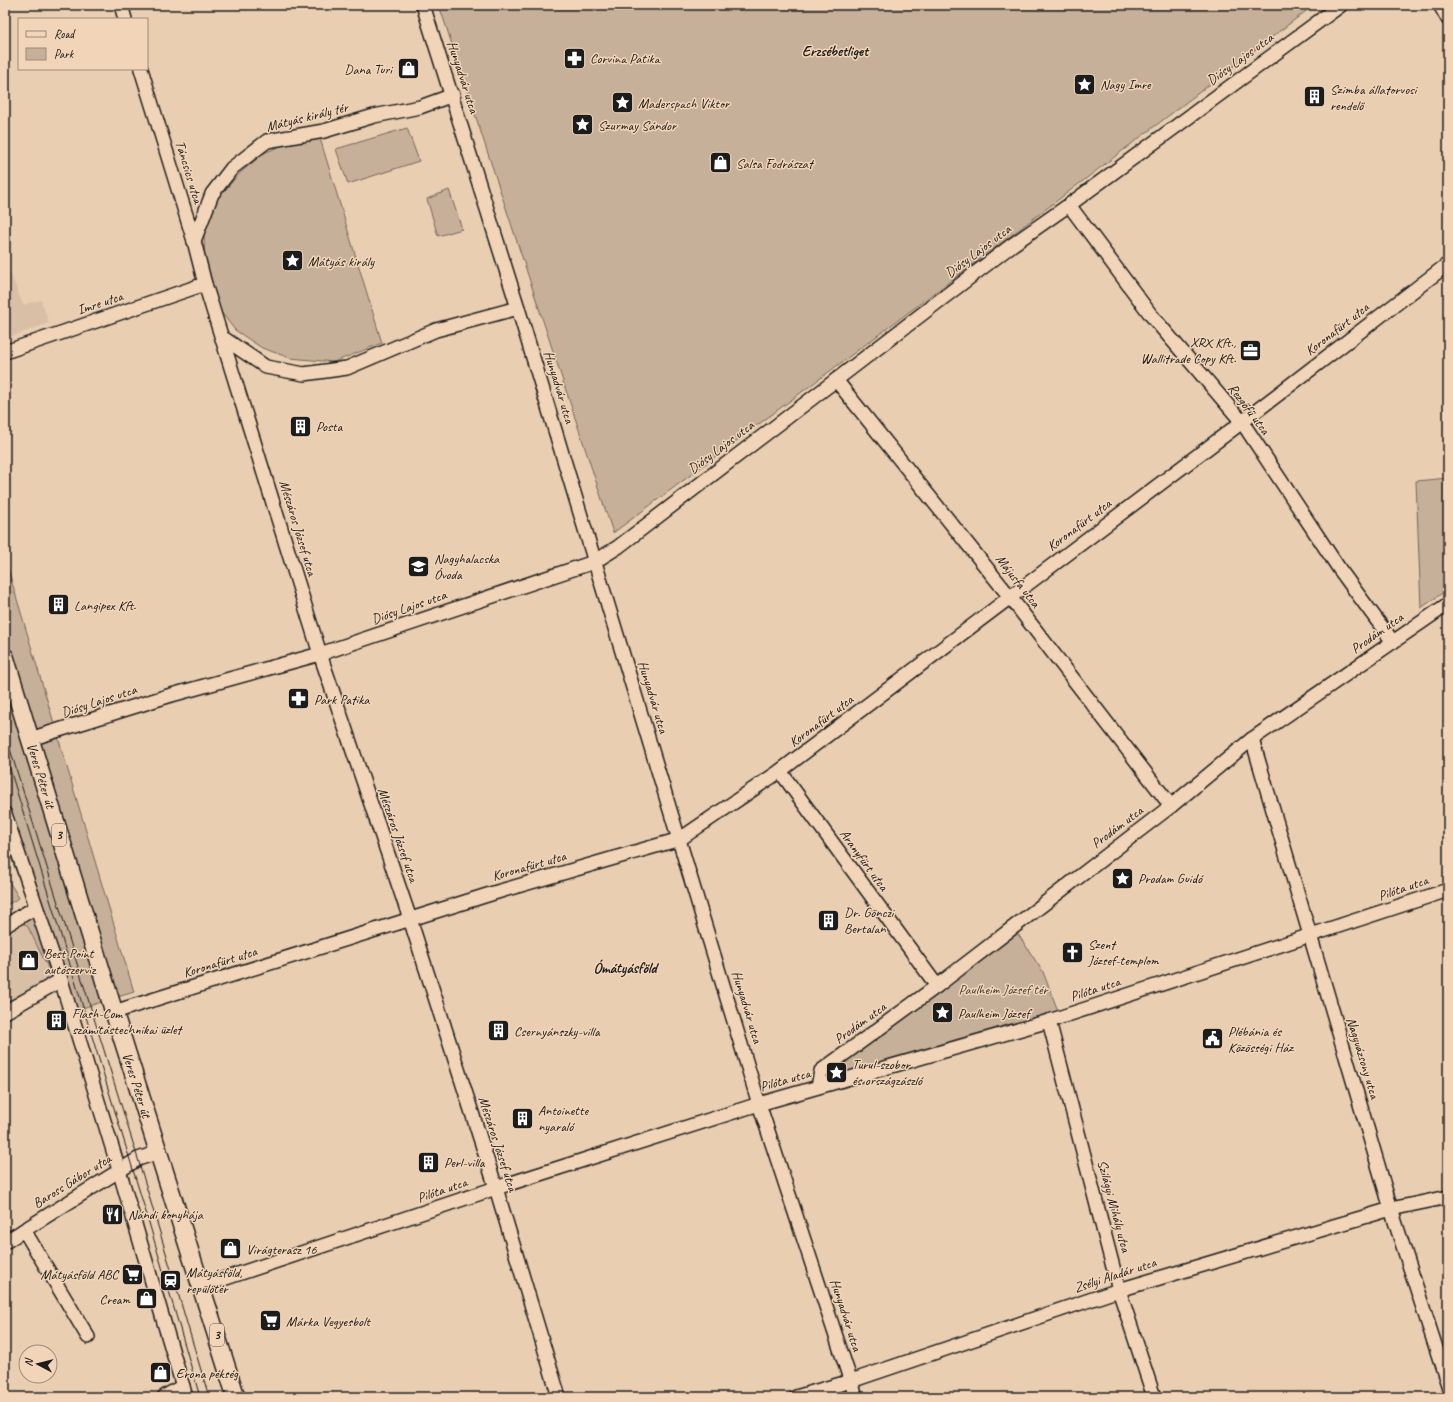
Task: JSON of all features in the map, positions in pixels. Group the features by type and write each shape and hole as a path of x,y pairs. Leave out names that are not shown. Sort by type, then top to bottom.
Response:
{"main road":[{"name":"Veres Péter út","path":"5,657 114,1012 236,1397"}],"street":[{"path":"121,5 125,18"},
{"name":"Hunyadvár utca","path":"423,5 453,95 760,1104 856,1397"},
{"name":"Diósy Lajos utca","path":"30,739 168,696 320,654 594,562 624,542 1012,245 1069,205 1341,5"},
{"path":"1440,5 1448,19"},
{"name":"Táncsics utca","path":"141,70 194,241 205,284"},
{"name":"Mátyás király tér","path":"194,241 212,194 232,168 267,141 324,131 374,116 420,106 453,95"},
{"name":"Rezgőfű utca","path":"1069,205 1151,315 1242,422 1340,570 1393,642"},
{"name":"Koronafürt utca","path":"114,1012 497,892 680,839 780,771 1242,422 1448,264"},
{"name":"Mészáros József utca","path":"205,284 320,654 410,919 496,1188 559,1397"},
{"name":"Imre utca","path":"5,352 205,284"},
{"path":"222,337 266,367 304,374 347,368 436,330 518,308"},
{"name":"Májusfa utca","path":"836,380 1010,597 1171,806"},
{"name":"Prodám utca","path":"818,1087 821,1071 937,986 1171,806 1252,739 1448,604"},
{"name":"Nagyvázsony utca","path":"1252,739 1391,1209 1448,1384"},
{"name":"Aranyfürt utca","path":"780,771 937,986"},
{"path":"5,814 60,980 119,1170 184,1391 164,1397"},
{"name":"Pilóta utca","path":"202,1286 496,1188 760,1104 1049,1021 1310,937 1448,890"},
{"path":"5,926 36,907"},
{"path":"5,1012 60,980"},
{"name":"Szilágyi Mihály utca","path":"1049,1021 1120,1290 1154,1397"},
{"name":"Baross Gábor utca","path":"5,1242 119,1170 138,1159 159,1152"},
{"name":"Zsélyi Aladár utca","path":"796,1397 851,1381 1120,1290 1391,1209 1448,1197"},
{"path":"24,1230 88,1337"}],"shaded area":[{"path":"5,260 23,305 41,300 49,323 5,339"},
{"path":"24,924 28,927 53,978 5,1003 5,935"}],"green space":[{"path":"439,5 1314,5 996,247 613,533"},
{"path":"407,128 419,161 348,184 336,149"},
{"path":"319,135 382,343 334,362 290,358 262,348 235,330 217,307 205,269 204,234 212,205 239,174 264,153 292,141"},
{"path":"449,190 462,229 438,236 427,199"},
{"path":"1448,478 1448,589 1421,608 1416,481"},
{"path":"5,559 134,992 66,1013 53,978 28,927 24,924 16,910 28,903 5,841"},
{"path":"5,875 19,898 5,906"},
{"name":"Paulheim József tér","path":"1014,928 1043,972 1060,1016 848,1075 842,1060"}],"tram line":[{"path":"5,733 138,1159 209,1397"},
{"path":"5,753 145,1209 200,1397"}],"place":[{"name":"Corvina Patika","path":"575,58"},
{"name":"Dana Turi","path":"408,69"},
{"name":"Nagy Imre","path":"1084,84"},
{"name":"Szimba állatorvosi rendelő","path":"1315,97"},
{"name":"Maderspach Viktor","path":"623,103"},
{"name":"Szurmay Sándor","path":"583,125"},
{"name":"Salsa Fodrászat","path":"720,163"},
{"name":"Mátyás király","path":"293,261"},
{"name":"XRX Kft., Wallitrade Copy Kft.","path":"1251,350"},
{"name":"Posta","path":"301,426"},
{"name":"Nagyhalacska Óvoda","path":"418,566"},
{"name":"Langipex Kft.","path":"59,605"},
{"name":"Park Patika","path":"299,699"},
{"name":"Prodam Guidó","path":"1122,878"},
{"name":"Dr. Gönczi Bertalan","path":"829,920"},
{"name":"Szent József-templom","path":"1073,952"},
{"name":"Best Point autószerviz","path":"29,961"},
{"name":"Paulheim József","path":"943,1013"},
{"name":"Flash-Com számítástechnikai üzlet","path":"56,1021"},
{"name":"Csernyánszky-villa","path":"498,1031"},
{"name":"Plébánia és Közösségi Ház","path":"1213,1039"},
{"name":"Turul-szobor és országzászló","path":"837,1072"},
{"name":"Antoinette nyaraló","path":"523,1118"},
{"name":"Perl-villa","path":"428,1162"},
{"name":"Nándi konyhája","path":"112,1214"},
{"name":"Virágterasz 16","path":"231,1249"},
{"name":"Mátyásföld ABC","path":"133,1274"},
{"name":"Mátyásföld, repülőtér","path":"171,1280"},
{"name":"Cream","path":"146,1299"},
{"name":"Márka Vegyesbolt","path":"270,1321"},
{"name":"Erona pékség","path":"161,1373"}],"district":[{"name":"Erzsébetliget","path":"835,51"},
{"name":"Ómátyásföld","path":"625,968"}]}
